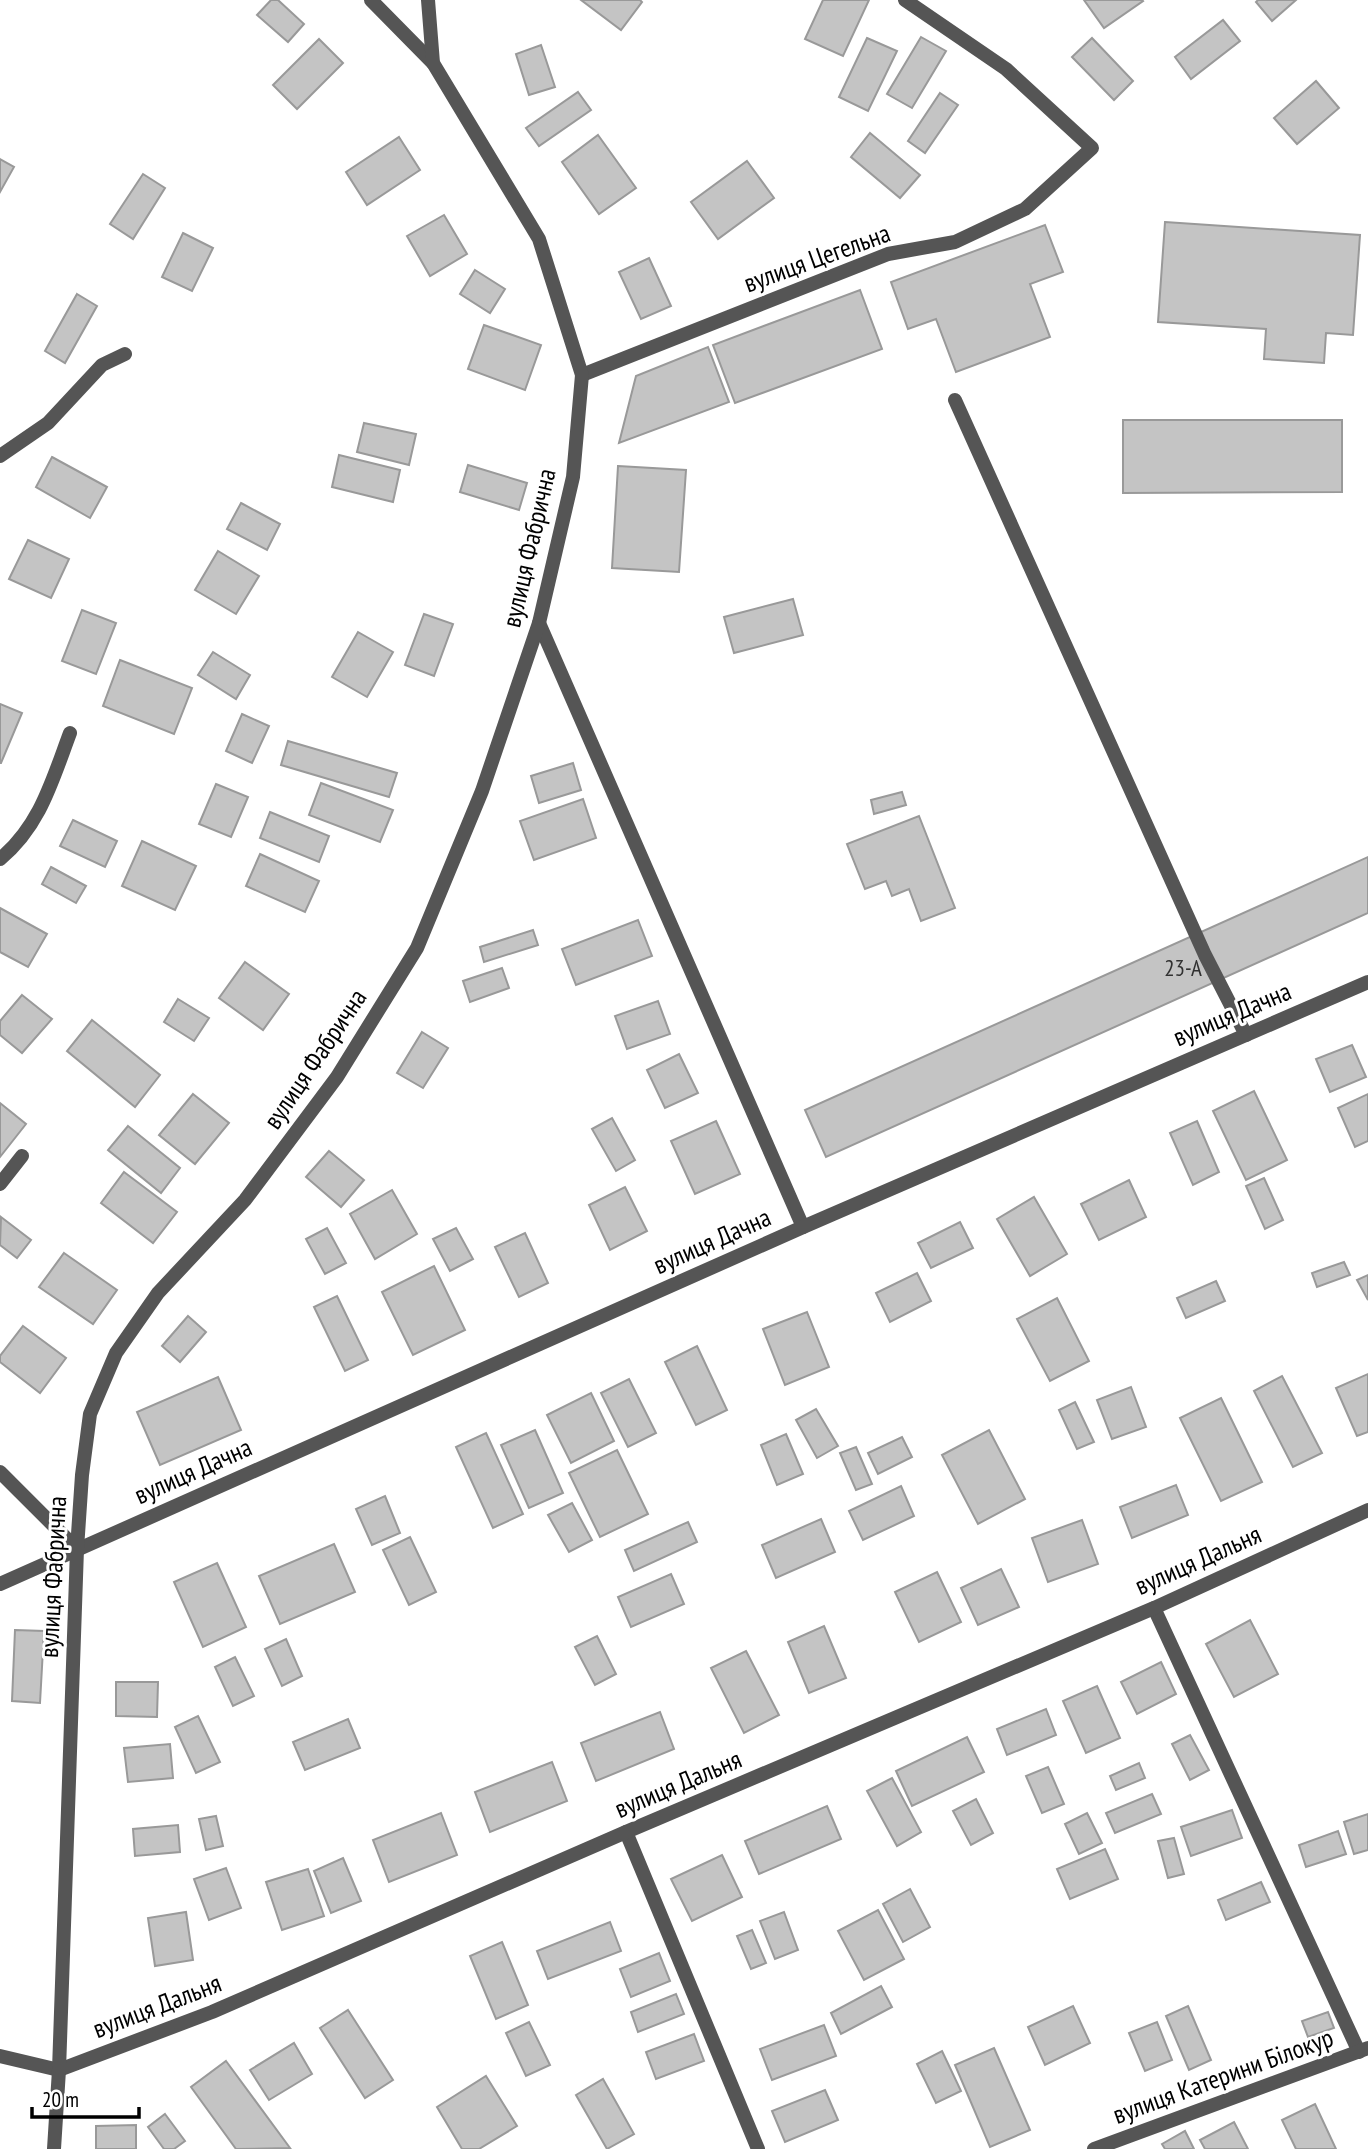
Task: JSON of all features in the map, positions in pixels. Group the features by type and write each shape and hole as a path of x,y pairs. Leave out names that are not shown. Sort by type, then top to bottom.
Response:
{"street":[{"path":"371,0 433,63"},
{"name":"вулиця Фабрична","path":"54,2149 77,1549 82,1475 90,1414 116,1353 158,1293 245,1200 329,1088 417,948 482,791 539,623 573,477 582,375 539,239 433,63 428,0"},
{"name":"вулиця Цегельна","path":"582,375 888,254 955,242 1025,209 1092,148 1006,69 905,0"},
{"path":"0,456 48,423 102,365 125,354"},
{"path":"956,400 1205,955 1246,1035"},
{"path":"539,623 803,1227"},
{"path":"0,859 16,846 40,811 70,733"},
{"name":"вулиця Дачна","path":"0,1584 803,1227 1368,982"},
{"path":"0,1184 22,1156"},
{"path":"0,1472 77,1549"},
{"name":"вулиця Дальня","path":"59,2070 212,2012 625,1832 1154,1608 1368,1510"},
{"path":"1154,1608 1364,2050"},
{"path":"625,1832 758,2149"},
{"name":"вулиця Катерини Білокур","path":"1094,2149 1364,2050"},
{"path":"0,2056 59,2070"}],"building":[{"path":"271,0 278,0 304,24 288,42 257,15"},
{"path":"581,0 640,0 642,2 621,30"},
{"path":"823,0 869,0 843,56 805,39"},
{"path":"1084,0 1142,0 1143,1 1104,28"},
{"path":"1296,0 1272,21 1256,2"},
{"path":"1223,20 1240,41 1191,79 1175,57"},
{"path":"921,37 946,51 912,108 887,94"},
{"path":"867,38 897,51 868,111 839,97"},
{"path":"1092,38 1133,81 1114,100 1072,57"},
{"path":"319,39 343,63 297,109 273,85"},
{"path":"541,45 555,87 529,95 516,54"},
{"path":"1316,81 1339,108 1297,144 1274,118"},
{"path":"578,92 591,110 539,146 526,128"},
{"path":"940,93 958,105 925,153 908,141"},
{"path":"870,133 920,175 900,198 851,157"},
{"path":"598,135 636,188 599,214 562,162"},
{"path":"399,137 420,170 367,205 346,172"},
{"path":"0,159 14,167 0,192"},
{"path":"747,161 774,198 718,239 691,202"},
{"path":"143,174 165,188 133,239 110,224"},
{"path":"444,215 467,254 430,276 407,236"},
{"path":"1165,222 1360,235 1353,335 1326,333 1324,363 1264,359 1266,329 1158,322"},
{"path":"1045,225 1063,272 1030,284 1050,337 956,372 936,319 908,329 891,282"},
{"path":"183,233 213,248 192,291 162,277"},
{"path":"649,258 671,306 641,319 619,272"},
{"path":"475,270 505,289 490,313 460,294"},
{"path":"860,290 882,349 735,403 713,345"},
{"path":"77,294 97,306 65,363 45,351"},
{"path":"484,325 541,345 525,390 468,369"},
{"path":"708,347 729,402 619,443 636,376"},
{"path":"1123,420 1342,420 1342,492 1123,493"},
{"path":"364,423 416,434 409,465 357,452"},
{"path":"339,455 400,470 393,502 332,487"},
{"path":"52,457 107,487 90,518 36,487"},
{"path":"468,465 527,483 519,510 460,492"},
{"path":"618,466 686,470 679,572 612,568"},
{"path":"241,503 280,524 267,550 227,529"},
{"path":"28,540 69,559 51,598 9,579"},
{"path":"218,551 259,576 236,614 195,590"},
{"path":"793,599 803,635 734,653 724,617"},
{"path":"82,610 116,623 96,674 62,661"},
{"path":"424,614 453,624 434,676 405,665"},
{"path":"358,632 393,652 367,697 332,677"},
{"path":"213,652 250,675 236,699 198,675"},
{"path":"120,660 192,688 174,734 103,706"},
{"path":"0,704 22,713 1,763 0,763"},
{"path":"242,714 269,726 252,763 226,751"},
{"path":"288,741 397,773 389,797 281,765"},
{"path":"573,763 581,790 539,803 531,776"},
{"path":"321,783 393,810 380,842 309,815"},
{"path":"216,784 248,797 231,837 199,824"},
{"path":"902,792 906,805 874,814 871,800"},
{"path":"583,799 596,838 534,860 520,821"},
{"path":"270,812 329,836 319,862 260,838"},
{"path":"919,816 955,908 921,921 909,889 892,896 886,881 865,889 847,844"},
{"path":"73,820 117,841 105,867 60,846"},
{"path":"142,841 196,866 175,910 122,886"},
{"path":"260,854 319,881 305,912 246,886"},
{"path":"1368,857 1368,913 826,1157 805,1110"},
{"path":"51,867 86,886 76,903 42,884"},
{"path":"0,908 47,934 28,967 0,952"},
{"path":"638,920 652,956 576,985 562,949"},
{"path":"533,930 538,945 484,962 480,947"},
{"path":"245,962 289,994 263,1030 219,998"},
{"path":"502,968 509,988 470,1002 463,981"},
{"path":"22,995 52,1019 22,1053 0,1035 0,1021"},
{"path":"178,999 209,1018 194,1041 164,1022"},
{"path":"658,1001 670,1034 627,1049 615,1016"},
{"path":"92,1020 160,1075 135,1107 67,1051"},
{"path":"422,1032 448,1048 423,1088 397,1073"},
{"path":"1352,1045 1366,1077 1330,1092 1316,1059"},
{"path":"679,1054 698,1093 665,1108 647,1070"},
{"path":"1254,1091 1287,1160 1246,1180 1213,1111"},
{"path":"193,1094 229,1123 195,1164 159,1135"},
{"path":"1368,1094 1368,1141 1355,1147 1338,1108"},
{"path":"0,1103 26,1124 0,1157"},
{"path":"612,1118 635,1160 616,1171 592,1129"},
{"path":"716,1121 740,1174 695,1194 671,1141"},
{"path":"1197,1121 1219,1172 1193,1185 1170,1133"},
{"path":"128,1126 180,1168 161,1193 108,1150"},
{"path":"329,1151 364,1180 341,1207 306,1177"},
{"path":"124,1172 177,1212 153,1243 101,1203"},
{"path":"1264,1178 1283,1220 1265,1229 1246,1186"},
{"path":"1129,1180 1146,1217 1099,1240 1081,1204"},
{"path":"625,1187 647,1231 610,1250 589,1205"},
{"path":"392,1190 417,1234 375,1259 350,1214"},
{"path":"1034,1197 1067,1254 1030,1276 997,1219"},
{"path":"1,1217 31,1240 17,1258 0,1245"},
{"path":"960,1222 973,1248 931,1268 918,1243"},
{"path":"327,1228 346,1263 325,1274 306,1239"},
{"path":"456,1228 473,1259 450,1271 433,1239"},
{"path":"525,1233 548,1283 519,1297 495,1247"},
{"path":"64,1253 117,1290 93,1324 39,1287"},
{"path":"1344,1262 1350,1275 1317,1287 1312,1273"},
{"path":"434,1266 465,1330 413,1355 382,1292"},
{"path":"917,1273 931,1301 890,1322 876,1293"},
{"path":"1368,1275 1368,1300 1357,1280"},
{"path":"1216,1281 1225,1301 1186,1318 1177,1298"},
{"path":"337,1296 368,1360 345,1371 314,1307"},
{"path":"1057,1298 1089,1361 1050,1381 1017,1319"},
{"path":"807,1312 829,1367 785,1385 763,1329"},
{"path":"188,1316 206,1332 180,1362 162,1346"},
{"path":"23,1326 66,1358 40,1393 0,1362 0,1356"},
{"path":"697,1346 727,1410 696,1425 665,1362"},
{"path":"1368,1374 1368,1432 1357,1436 1336,1388"},
{"path":"1282,1376 1322,1453 1293,1467 1254,1391"},
{"path":"218,1377 241,1430 160,1465 137,1412"},
{"path":"629,1379 656,1433 628,1447 601,1393"},
{"path":"1131,1387 1146,1427 1112,1439 1097,1400"},
{"path":"591,1393 614,1441 571,1463 547,1415"},
{"path":"1221,1398 1262,1482 1221,1501 1180,1418"},
{"path":"1075,1402 1094,1442 1077,1449 1059,1410"},
{"path":"816,1409 838,1446 817,1458 796,1420"},
{"path":"535,1430 563,1493 529,1508 501,1445"},
{"path":"989,1430 1025,1499 978,1524 942,1455"},
{"path":"486,1433 523,1514 493,1528 456,1447"},
{"path":"786,1434 803,1474 777,1485 761,1445"},
{"path":"902,1437 912,1457 878,1474 868,1453"},
{"path":"856,1447 872,1484 856,1490 840,1453"},
{"path":"617,1450 648,1514 600,1537 569,1473"},
{"path":"1176,1485 1188,1515 1132,1538 1120,1507"},
{"path":"901,1486 914,1516 863,1540 849,1511"},
{"path":"385,1496 400,1533 372,1545 356,1509"},
{"path":"572,1503 592,1540 569,1552 548,1515"},
{"path":"821,1519 835,1552 776,1578 762,1545"},
{"path":"1082,1520 1098,1564 1048,1582 1032,1538"},
{"path":"688,1522 697,1542 634,1571 625,1550"},
{"path":"410,1537 436,1592 409,1605 383,1550"},
{"path":"334,1544 355,1592 280,1624 259,1576"},
{"path":"217,1563 246,1627 203,1647 174,1582"},
{"path":"1001,1569 1019,1607 978,1625 961,1588"},
{"path":"937,1572 961,1622 919,1642 895,1592"},
{"path":"671,1574 684,1604 631,1627 618,1597"},
{"path":"1250,1620 1278,1674 1234,1697 1206,1644"},
{"path":"824,1626 846,1678 809,1693 788,1642"},
{"path":"15,1630 44,1631 40,1703 12,1701"},
{"path":"597,1636 616,1674 595,1685 575,1647"},
{"path":"286,1639 302,1676 282,1686 265,1649"},
{"path":"746,1651 779,1715 744,1733 711,1668"},
{"path":"235,1657 254,1696 233,1706 215,1667"},
{"path":"1161,1662 1176,1694 1137,1714 1121,1682"},
{"path":"116,1682 158,1682 157,1717 116,1716"},
{"path":"1097,1686 1120,1738 1086,1753 1063,1701"},
{"path":"1046,1709 1056,1735 1007,1755 997,1729"},
{"path":"660,1712 674,1749 596,1781 581,1743"},
{"path":"198,1716 220,1762 196,1773 175,1727"},
{"path":"348,1719 360,1748 305,1770 293,1742"},
{"path":"1190,1735 1209,1770 1190,1780 1172,1744"},
{"path":"967,1737 984,1772 912,1806 896,1771"},
{"path":"170,1744 173,1778 128,1782 124,1748"},
{"path":"552,1762 567,1801 490,1832 475,1792"},
{"path":"1139,1763 1145,1778 1116,1790 1110,1776"},
{"path":"1048,1767 1064,1804 1042,1813 1026,1776"},
{"path":"892,1778 921,1832 897,1846 867,1791"},
{"path":"1152,1794 1161,1814 1115,1833 1106,1813"},
{"path":"976,1799 993,1833 971,1845 953,1811"},
{"path":"827,1806 841,1839 759,1874 745,1841"},
{"path":"1232,1810 1242,1838 1191,1856 1181,1827"},
{"path":"441,1813 457,1855 389,1882 373,1840"},
{"path":"1087,1813 1102,1843 1079,1854 1065,1824"},
{"path":"1368,1814 1368,1850 1354,1854 1344,1822"},
{"path":"216,1816 223,1846 206,1850 199,1819"},
{"path":"178,1825 180,1852 135,1856 133,1829"},
{"path":"1338,1831 1346,1854 1306,1867 1299,1845"},
{"path":"1174,1838 1184,1874 1168,1878 1158,1841"},
{"path":"1105,1849 1118,1879 1070,1899 1057,1869"},
{"path":"722,1855 742,1897 692,1921 671,1879"},
{"path":"343,1858 361,1901 331,1913 314,1871"},
{"path":"226,1868 241,1908 209,1920 194,1879"},
{"path":"308,1869 324,1916 282,1930 266,1882"},
{"path":"1261,1882 1270,1902 1226,1920 1218,1900"},
{"path":"910,1889 930,1927 903,1942 883,1904"},
{"path":"878,1910 904,1959 864,1980 838,1931"},
{"path":"186,1912 193,1960 155,1966 148,1918"},
{"path":"784,1912 798,1950 775,1959 760,1921"},
{"path":"610,1922 621,1951 548,1979 537,1951"},
{"path":"752,1930 766,1963 751,1969 737,1936"},
{"path":"502,1942 528,2005 496,2019 470,1956"},
{"path":"659,1953 670,1981 631,1997 620,1969"},
{"path":"881,1986 892,2007 841,2034 831,2013"},
{"path":"676,1994 684,2014 638,2032 631,2012"},
{"path":"1073,2006 1090,2043 1045,2065 1028,2027"},
{"path":"1188,2006 1211,2060 1189,2070 1166,2016"},
{"path":"348,2010 393,2080 365,2098 320,2028"},
{"path":"1328,2012 1334,2028 1308,2037 1302,2021"},
{"path":"529,2022 550,2065 526,2076 506,2033"},
{"path":"1157,2022 1172,2060 1145,2071 1129,2033"},
{"path":"824,2025 836,2056 772,2080 760,2049"},
{"path":"694,2034 704,2061 656,2079 646,2052"},
{"path":"294,2043 312,2074 269,2100 250,2070"},
{"path":"994,2048 1030,2130 990,2147 955,2065"},
{"path":"942,2051 961,2091 936,2103 917,2064"},
{"path":"226,2061 290,2148 236,2149 191,2087"},
{"path":"486,2076 517,2126 479,2149 462,2149 437,2107"},
{"path":"603,2079 634,2134 607,2149 576,2095"},
{"path":"825,2090 838,2120 785,2142 772,2111"},
{"path":"1315,2104 1336,2149 1296,2149 1282,2120"},
{"path":"165,2114 185,2141 174,2149 164,2149 148,2127"},
{"path":"1234,2122 1248,2149 1205,2149 1200,2140"},
{"path":"136,2125 136,2149 96,2149 96,2126"},
{"path":"1185,2131 1194,2149 1165,2149 1162,2144"}]}
